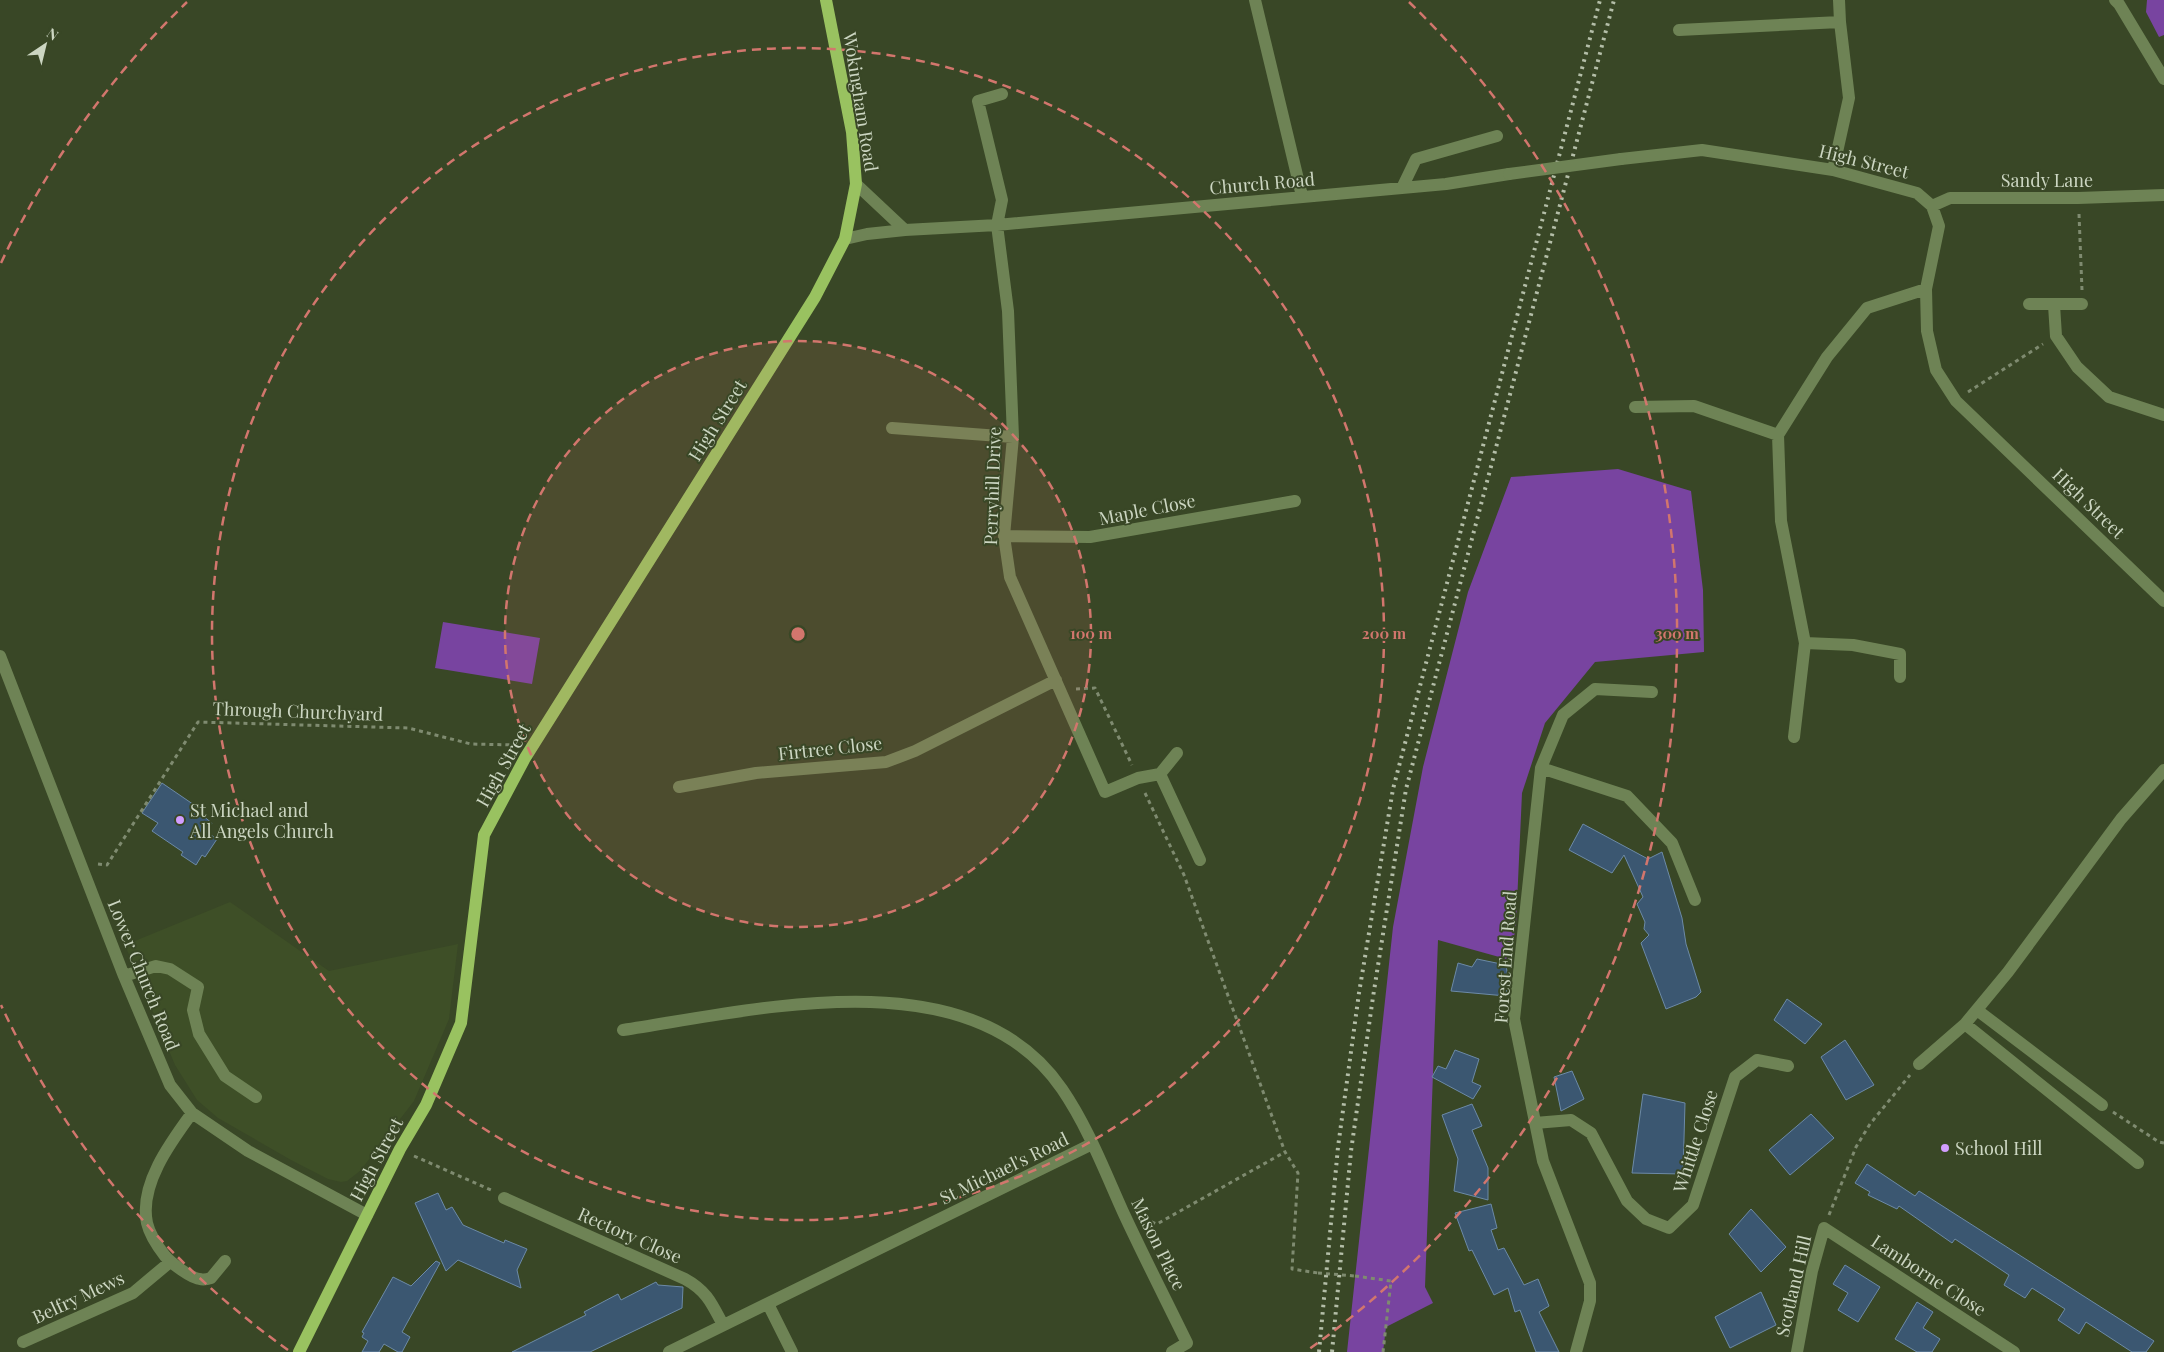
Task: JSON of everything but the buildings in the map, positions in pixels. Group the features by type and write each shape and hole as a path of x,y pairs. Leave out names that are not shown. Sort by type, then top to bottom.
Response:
{"main road":[{"name":"Wokingham Road","path":"826,0 852,132 856,184 844,239"},
{"name":"High Street","path":"299,1352 400,1150 426,1105 461,1023 484,836 533,745 815,297 844,239"}],"street":[{"path":"1255,0 1302,196"},
{"path":"1834,170 1849,98 1839,0"},
{"path":"2119,1 2164,79"},
{"path":"1679,30 1840,22"},
{"name":"Perryhill Drive","path":"1002,94 978,101 1002,200 997,225 1008,311 1013,437 1004,536 1010,577 1105,792 1138,778 1160,774"},
{"path":"1402,188 1416,159 1497,136"},
{"name":"High Street","path":"1621,159 1702,150 1834,170 1917,192 1932,206 1939,226 1926,289 1927,331 1936,370 1956,401 2164,601"},
{"name":"Church Road","path":"844,239 867,234 905,230 997,225 1402,188 1621,159"},
{"path":"856,184 905,230"},
{"name":"Sandy Lane","path":"1932,206 1950,198 2078,198 2164,195"},
{"path":"1794,737 1805,644 1781,521 1778,435 1827,357 1867,308 1926,289"},
{"path":"2030,304 2082,304"},
{"path":"2054,305 2056,336 2077,367 2109,397 2164,415"},
{"path":"1635,406 1694,406 1778,435"},
{"path":"892,428 1013,437"},
{"name":"Maple Close","path":"1004,536 1090,537 1294,501"},
{"path":"1805,644 1853,645 1900,654 1900,677"},
{"name":"Lower Church Road","path":"0,656 124,976 170,1085 192,1113 248,1151 367,1215"},
{"name":"Firtree Close","path":"679,787 756,772 886,762 915,751 1056,680"},
{"name":"Forest End Road","path":"1576,1352 1590,1301 1590,1283 1543,1161 1514,1019 1540,768 1563,715 1595,689 1652,692"},
{"path":"1177,752 1160,774 1200,860"},
{"path":"1540,768 1628,796 1672,843 1695,900"},
{"path":"1919,1064 1965,1024 1977,1010 2008,972 2121,819 2164,770"},
{"path":"124,976 156,966 170,969 198,987 193,1010 198,1034 225,1076 256,1097"},
{"name":"St Michael's Road","path":"623,1030 783,1006 862,1002 909,1005 961,1015 990,1027 1022,1045 1062,1089 1092,1144 669,1352"},
{"path":"1977,1010 2102,1105"},
{"path":"1965,1024 2138,1163"},
{"name":"Whittle Close","path":"1535,1123 1571,1120 1591,1134 1626,1201 1646,1220 1669,1228 1693,1205 1735,1077 1757,1060 1788,1066"},
{"path":"192,1113 151,1182 145,1205 147,1225 156,1244 170,1262 198,1280 211,1278 225,1261"},
{"name":"Mason Place","path":"1092,1144 1187,1343 1172,1352"},
{"name":"Rectory Close","path":"504,1198 685,1279 701,1288 723,1325"},
{"name":"Scotland Hill","path":"1797,1352 1812,1271 1824,1228"},
{"name":"Lamborne Close","path":"1824,1228 2014,1352"},
{"name":"Belfry Mews","path":"23,1342 133,1293 170,1262"},
{"path":"768,1304 792,1352"}],"path":[{"path":"2078,198 2082,304"},
{"path":"1956,401 2056,336"},
{"name":"Through Churchyard","path":"80,862 106,865 198,722 408,728 471,744 533,745"},
{"path":"1184,876 1285,1152 1298,1173 1292,1269 1392,1281 1383,1352"},
{"path":"1824,1228 1856,1147 1870,1124 1919,1064"},
{"path":"2102,1105 2164,1143"},
{"path":"400,1150 491,1190 504,1198"},
{"path":"1124,1213 1157,1224 1285,1152"}],"shaded area":[{"path":"2147,0 2164,0 2164,35 2159,37 2146,12"},
{"path":"1618,469 1691,491 1703,590 1704,652 1595,662 1545,723 1522,793 1516,925 1510,960 1438,940 1425,1287 1433,1303 1386,1327 1383,1352 1347,1352 1393,927 1423,767 1468,592 1511,477"},
{"path":"443,622 540,638 532,684 435,668"},
{"path":"230,902 329,971 458,944 449,1019 414,1101 360,1171 347,1181 341,1182 328,1179 218,1118 197,1100 175,1065 125,945"}],"railway":[{"path":"1319,1352 1338,1147 1359,993 1393,789 1600,0"},
{"path":"1332,1352 1351,1151 1406,789 1614,0"}],"place":[{"name":"St Michael and All Angels Church","path":"180,820"},
{"name":"School Hill","path":"1945,1148"}]}
